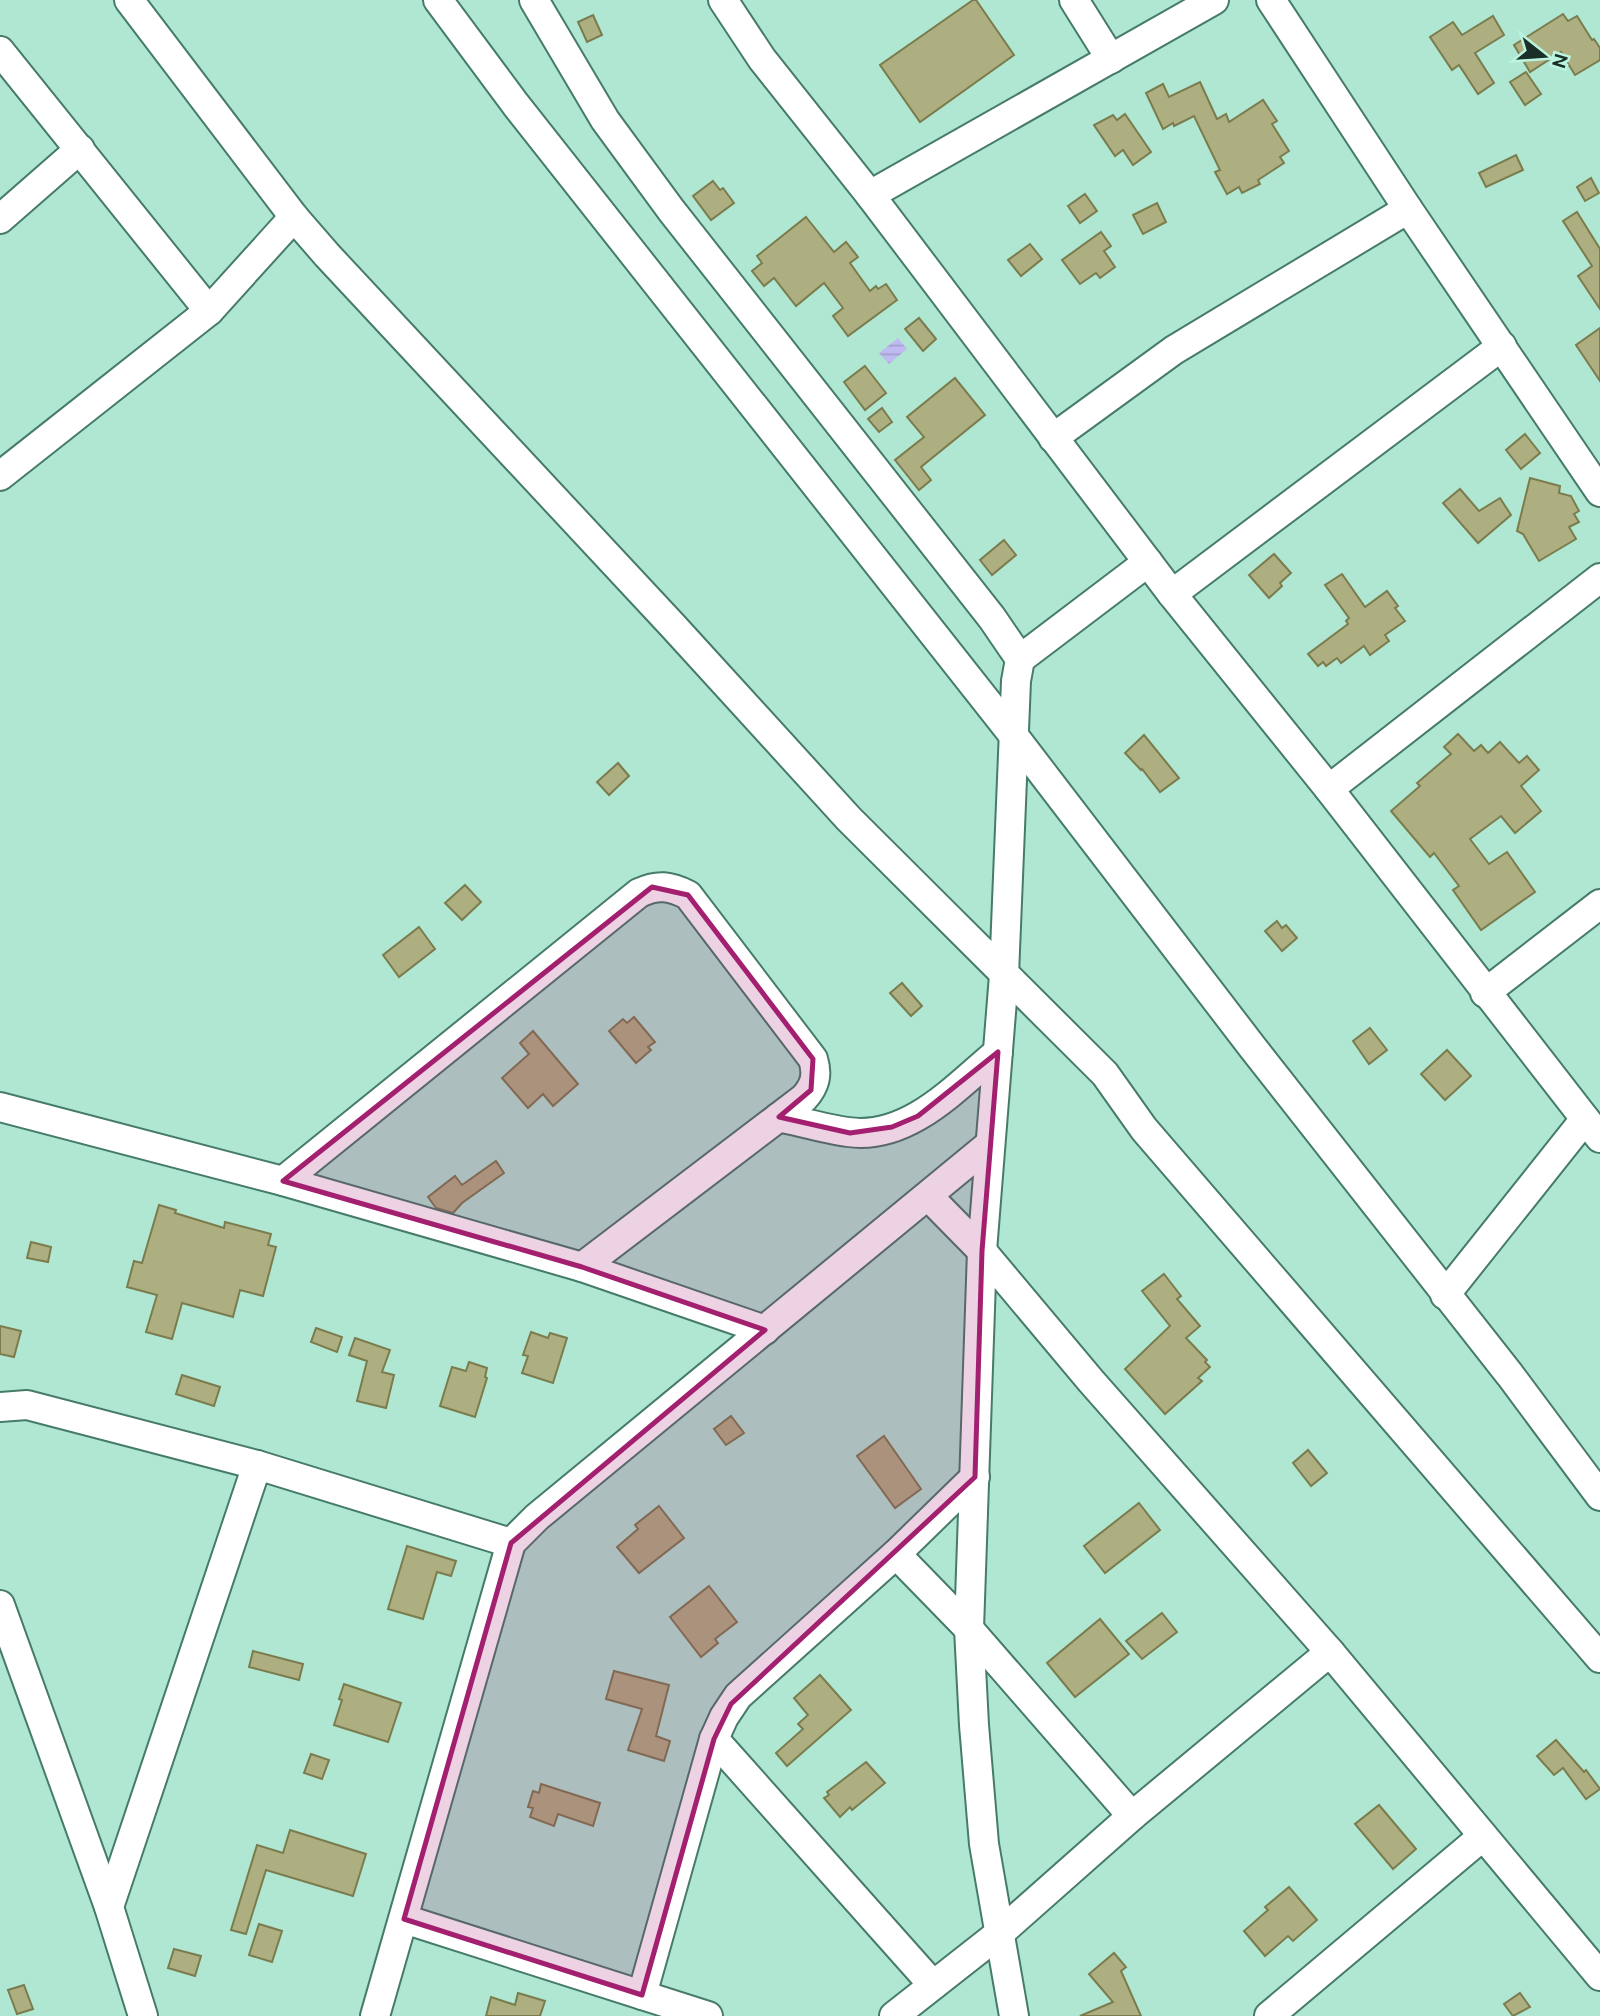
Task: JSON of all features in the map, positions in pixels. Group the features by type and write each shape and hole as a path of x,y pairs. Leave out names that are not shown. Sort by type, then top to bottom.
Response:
{"street":[{"path":"129,0 293,217 849,819 1105,1074 1152,1138 1600,1658"},
{"path":"438,0 516,105 1014,736 1445,1295 1510,1375 1600,1496"},
{"path":"534,0 605,120 671,210 992,618 1020,659"},
{"path":"723,0 762,59 870,195 1172,594 1329,789 1593,1129 1445,1295"},
{"path":"1074,0 1111,59"},
{"path":"870,195 1214,0"},
{"path":"1272,0 1408,209 1600,492"},
{"path":"0,51 209,311"},
{"path":"0,219 80,149"},
{"path":"1053,438 1174,350 1408,209"},
{"path":"0,476 209,311 293,217"},
{"path":"1172,594 1502,346"},
{"path":"1014,2016 984,1844 974,1725 970,1629 982,1251 1004,975 1016,681 1020,659 1148,562"},
{"path":"1329,789 1600,578"},
{"path":"283,1181 639,893 652,887 664,886 688,895 813,1059 815,1080 811,1090 779,1117 582,1267"},
{"path":"1485,993 1600,904"},
{"path":"779,1117 850,1133 892,1127 918,1116 998,1052"},
{"path":"0,1108 283,1181 582,1267 765,1330"},
{"path":"375,2016 511,1543 537,1517 929,1197 990,1144"},
{"path":"929,1197 982,1251 1110,1402 1330,1652 1600,1976"},
{"path":"0,1407 27,1405 257,1465 511,1543"},
{"path":"109,1907 257,1465"},
{"path":"642,1995 714,1739 724,1717 738,1696 896,1555 975,1477"},
{"path":"896,1555 970,1629 1132,1816"},
{"path":"0,1605 109,1907 143,2016"},
{"path":"894,2016 1001,1932 1132,1816 1330,1652"},
{"path":"714,1739 933,1985"},
{"path":"1269,2016 1483,1836"},
{"path":"404,1919 708,2016"}],"highlighted area":[{"path":"652,887 688,895 813,1059 811,1090 779,1117 850,1133 892,1127 918,1116 998,1052 982,1251 975,1477 731,1704 714,1739 642,1995 404,1919 511,1543 765,1330 582,1267 283,1181"}],"shaded area":[{"path":"898,338 907,349 889,364 879,353"}],"building":[{"path":"976,0 1014,55 920,122 880,65"},
{"path":"1563,14 1568,21 1577,16 1600,48 1600,60 1575,75 1561,52 1530,72 1514,45"},
{"path":"593,15 602,35 587,42 578,22"},
{"path":"1493,16 1504,35 1475,53 1494,83 1478,94 1459,65 1452,70 1430,37 1453,22 1462,35"},
{"path":"1526,72 1541,94 1525,105 1510,82"},
{"path":"1200,82 1217,119 1226,114 1229,122 1263,100 1277,121 1272,124 1289,151 1280,157 1284,163 1258,180 1260,184 1242,193 1239,187 1227,194 1215,172 1220,170 1194,116 1163,129 1146,93 1163,84 1169,97"},
{"path":"1125,114 1151,152 1133,165 1123,150 1115,156 1094,125 1113,115 1117,120"},
{"path":"1516,155 1523,170 1486,187 1479,173"},
{"path":"1591,178 1599,193 1585,201 1577,187"},
{"path":"713,181 720,190 723,188 734,203 711,220 693,196"},
{"path":"1085,194 1097,211 1080,223 1068,206"},
{"path":"1157,203 1166,222 1143,234 1133,215"},
{"path":"1577,212 1600,249 1600,309 1578,276 1592,266 1563,221"},
{"path":"806,217 834,252 846,242 858,257 850,263 870,291 876,286 878,289 886,284 897,300 848,336 833,316 843,308 824,283 796,306 774,278 764,286 752,271 762,263 757,256"},
{"path":"1101,232 1111,246 1104,251 1115,267 1100,278 1096,273 1080,284 1062,260"},
{"path":"1030,244 1042,259 1021,276 1008,260"},
{"path":"919,318 936,339 923,351 905,329"},
{"path":"1600,328 1600,381 1576,345"},
{"path":"865,366 886,393 865,410 844,382"},
{"path":"955,378 985,415 921,467 931,480 919,490 895,460 924,437 907,417"},
{"path":"882,408 892,422 879,432 868,419"},
{"path":"1525,434 1540,453 1521,469 1506,450"},
{"path":"1530,478 1560,486 1559,493 1571,496 1579,511 1574,514 1579,522 1569,527 1576,539 1539,561 1523,534 1517,531"},
{"path":"1460,489 1479,511 1500,498 1511,515 1478,543 1443,503"},
{"path":"1004,540 1016,555 992,575 980,560"},
{"path":"1274,554 1291,573 1269,598 1249,575"},
{"path":"1342,574 1365,607 1387,591 1405,621 1385,635 1389,641 1370,655 1364,646 1341,663 1337,658 1326,666 1323,662 1318,666 1308,654 1348,624 1346,621 1349,618 1325,585"},
{"path":"1458,734 1474,751 1481,745 1488,753 1500,742 1519,763 1527,756 1539,770 1521,786 1541,811 1515,833 1501,816 1470,839 1489,864 1507,852 1535,892 1481,930 1453,890 1459,886 1434,853 1430,857 1391,811 1420,786 1417,783 1451,754 1444,747"},
{"path":"1144,735 1179,778 1160,792 1125,753"},
{"path":"618,763 629,776 609,795 597,782"},
{"path":"465,885 481,902 462,920 445,903"},
{"path":"1277,921 1282,928 1286,925 1297,938 1282,951 1265,931"},
{"path":"419,927 435,949 399,977 383,955"},
{"path":"902,983 922,1006 911,1016 890,993"},
{"path":"634,1017 655,1042 648,1047 651,1050 636,1063 609,1031 623,1019 627,1023"},
{"path":"1370,1028 1387,1050 1369,1064 1353,1041"},
{"path":"533,1031 578,1084 553,1106 543,1094 528,1108 502,1078 529,1054 520,1043"},
{"path":"1447,1050 1471,1076 1445,1100 1421,1074"},
{"path":"496,1161 504,1173 462,1203 453,1213 436,1208 428,1197 455,1176 462,1185"},
{"path":"159,1205 176,1210 175,1213 224,1228 225,1222 271,1234 268,1245 276,1247 263,1296 240,1290 233,1317 182,1303 172,1339 146,1332 157,1295 127,1287 134,1261 142,1263"},
{"path":"31,1242 51,1247 48,1262 27,1258"},
{"path":"1164,1274 1181,1296 1177,1299 1200,1326 1186,1338 1207,1360 1205,1362 1210,1367 1198,1378 1202,1381 1165,1414 1125,1369 1170,1326 1142,1291"},
{"path":"0,1326 21,1331 14,1357 0,1354"},
{"path":"316,1328 342,1337 337,1352 311,1342"},
{"path":"531,1332 548,1338 550,1333 567,1338 553,1383 522,1373 528,1356 523,1355"},
{"path":"355,1338 390,1350 382,1372 394,1375 386,1408 357,1401 367,1361 349,1355"},
{"path":"469,1362 487,1368 487,1378 475,1417 440,1406 452,1367 466,1371"},
{"path":"182,1375 220,1387 214,1406 176,1394"},
{"path":"731,1416 744,1433 726,1445 714,1429"},
{"path":"884,1436 921,1489 895,1508 857,1456"},
{"path":"1308,1450 1327,1473 1311,1486 1293,1463"},
{"path":"1139,1503 1160,1530 1105,1573 1084,1546"},
{"path":"659,1506 684,1538 639,1573 617,1547 638,1529 635,1525"},
{"path":"407,1546 456,1561 451,1576 437,1572 423,1619 388,1609"},
{"path":"709,1586 737,1622 715,1639 718,1643 701,1657 670,1617"},
{"path":"1162,1613 1177,1632 1142,1659 1126,1641"},
{"path":"1100,1619 1129,1654 1075,1697 1047,1663"},
{"path":"253,1651 303,1664 299,1680 249,1667"},
{"path":"614,1671 669,1685 656,1736 670,1741 664,1761 628,1750 642,1709 606,1699"},
{"path":"820,1675 851,1710 787,1766 776,1753 803,1729 798,1724 808,1715 794,1698"},
{"path":"344,1684 401,1703 388,1742 334,1725"},
{"path":"1556,1740 1584,1772 1586,1770 1600,1789 1586,1799 1563,1768 1554,1775 1537,1756"},
{"path":"311,1754 329,1760 322,1779 304,1773"},
{"path":"866,1762 885,1783 840,1817 824,1798 829,1795 827,1792"},
{"path":"541,1784 600,1803 593,1826 558,1814 554,1826 530,1817 533,1808 528,1807 533,1791 539,1793"},
{"path":"1379,1805 1416,1849 1393,1869 1355,1824"},
{"path":"290,1830 366,1854 353,1896 266,1870 246,1934 231,1930 257,1845 283,1853"},
{"path":"1289,1887 1317,1920 1293,1941 1288,1936 1265,1956 1244,1931 1268,1910 1265,1907"},
{"path":"259,1924 282,1931 272,1962 249,1955"},
{"path":"174,1949 201,1956 195,1976 168,1968"},
{"path":"1114,1953 1126,1967 1121,1971 1141,2016 1080,2016 1113,2002 1089,1974"},
{"path":"24,1985 33,2009 17,2014 8,1990"},
{"path":"518,1993 545,2001 540,2016 486,2016 491,1997 515,2005"},
{"path":"1520,1993 1530,2007 1513,2016 1504,2004"}]}
